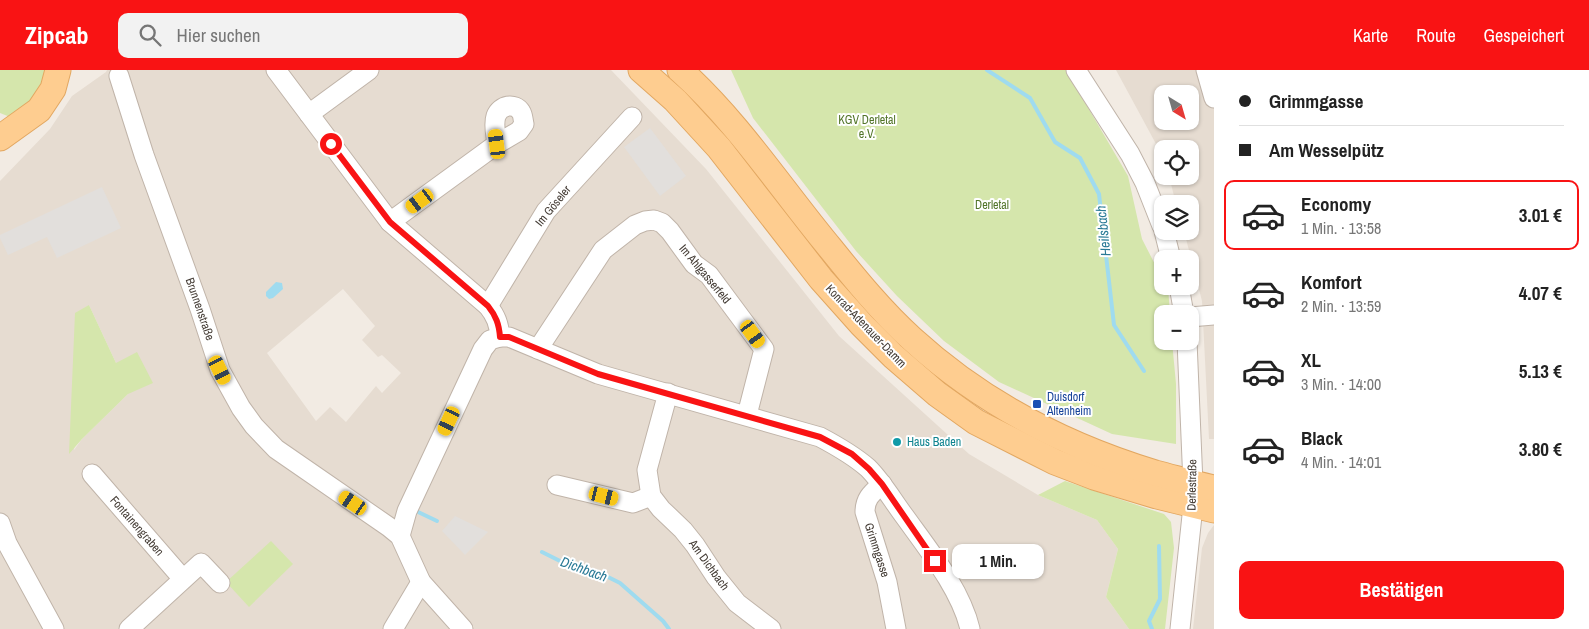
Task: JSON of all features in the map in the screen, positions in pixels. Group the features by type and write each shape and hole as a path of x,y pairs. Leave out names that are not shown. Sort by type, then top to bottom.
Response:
{"main road":[{"path":"4,132 26,120 39,110 53,89 58,70"},
{"name":"Konrad-Adenauer-Damm","path":"641,70 675,100 719,148 821,279 862,325 893,356 937,394 976,422 1055,462 1094,477 1203,497"},
{"name":"Konrad-Adenauer-Damm","path":"680,70 730,122 830,249 881,308 912,339 951,371 990,399 1033,424 1070,442 1120,461 1203,497"}],"street":[{"path":"276,70 390,222 496,315 500,337"},
{"path":"309,114 369,70"},
{"path":"1076,70 1130,154 1154,206"},
{"path":"1206,70 1214,98"},
{"name":"Brunnenstraße","path":"119,76 144,155 197,300 220,370 241,408 254,426 276,449 400,536 421,582 463,629"},
{"name":"Im Göseler","path":"488,306 546,211 632,117"},
{"path":"390,222 497,144"},
{"name":"Im Ahlgasserfeld","path":"538,349 603,250 635,225 654,220 662,223 670,231 694,264 709,275 764,349 747,415"},
{"path":"1199,316 1214,315"},
{"path":"400,536 407,511 483,349 490,340 509,337 598,374 820,437 852,454 882,484 930,552 968,616 970,629"},
{"name":"Derlestraße","path":"1180,629 1203,497 1188,350"},
{"path":"557,485 633,503 651,496 647,470 668,393"},
{"name":"Fontainengraben","path":"92,474 183,579"},
{"name":"Grimmgasse","path":"882,484 871,494 865,503 865,512 887,582 896,629"},
{"name":"Am Dichbach","path":"651,496 689,538 737,603 771,629"},
{"path":"0,523 7,543 54,629"},
{"path":"129,629 201,563 220,582"},
{"path":"393,629 421,582"}],"shaded area":[{"path":"107,70 611,70 706,169 839,336 969,454 1038,495 1097,520 1118,549 1106,597 1129,629 0,629 0,181 50,129 72,96","holes":["343,289 375,326 362,340 378,357 382,355 401,373 382,393 376,386 346,422 330,407 316,421 267,353","89,305 128,394 82,439 74,450"]},
{"path":"1116,70 1214,70 1214,439 1209,439 1202,301 1199,289 1199,250 1189,250 1186,240 1199,240 1199,195 1174,195 1171,185 1199,185 1199,140 1154,140"},
{"path":"650,128 686,176 660,196 624,147"},
{"path":"102,187 121,228 57,258 47,237 8,255 0,235"},
{"path":"455,516 488,532 465,555 442,531"},
{"path":"1214,525 1214,629 1193,629 1202,548 1208,533"}],"green space":[{"path":"0,70 48,70 35,99 10,117 0,113"},
{"name":"Derletal","path":"731,70 1066,70 1128,176 1142,239 1154,262 1154,295 1169,295 1169,305 1154,305 1154,350 1173,350 1176,384 1176,444 1112,434 999,382 944,341 897,296 856,251 753,118"},
{"path":"89,305 116,363 137,352 153,383 128,394 69,454 75,313"},
{"path":"1065,481 1164,514 1171,522 1174,548 1165,629 1129,629 1106,597 1118,549 1097,520 1038,495"},
{"path":"271,541 293,564 249,607 226,582"}],"water":[{"path":"276,282 282,283 283,289 273,298 269,299 266,296 266,292"}],"waterway":[{"name":"Heilsbach","path":"987,70 1030,98 1055,142 1080,158 1099,194 1114,325 1144,371"},
{"name":"Dichbach","path":"416,511 437,521"},
{"name":"Heilsbach","path":"1152,629 1149,621 1160,599 1159,546"},
{"name":"Dichbach","path":"542,552 576,569 598,572 620,583 663,621 669,629"}],"place":[{"name":"Duisdorf Altenheim","path":"1037,404"},
{"name":"Haus Baden","path":"897,442"}],"route":[{"path":"331,144 390,222 496,315 500,337 509,337 598,374 820,437 852,454 869,469 882,484 935,561"}],"park label":[{"name":"KGV Derletal e.V.","path":"867,127"}]}
